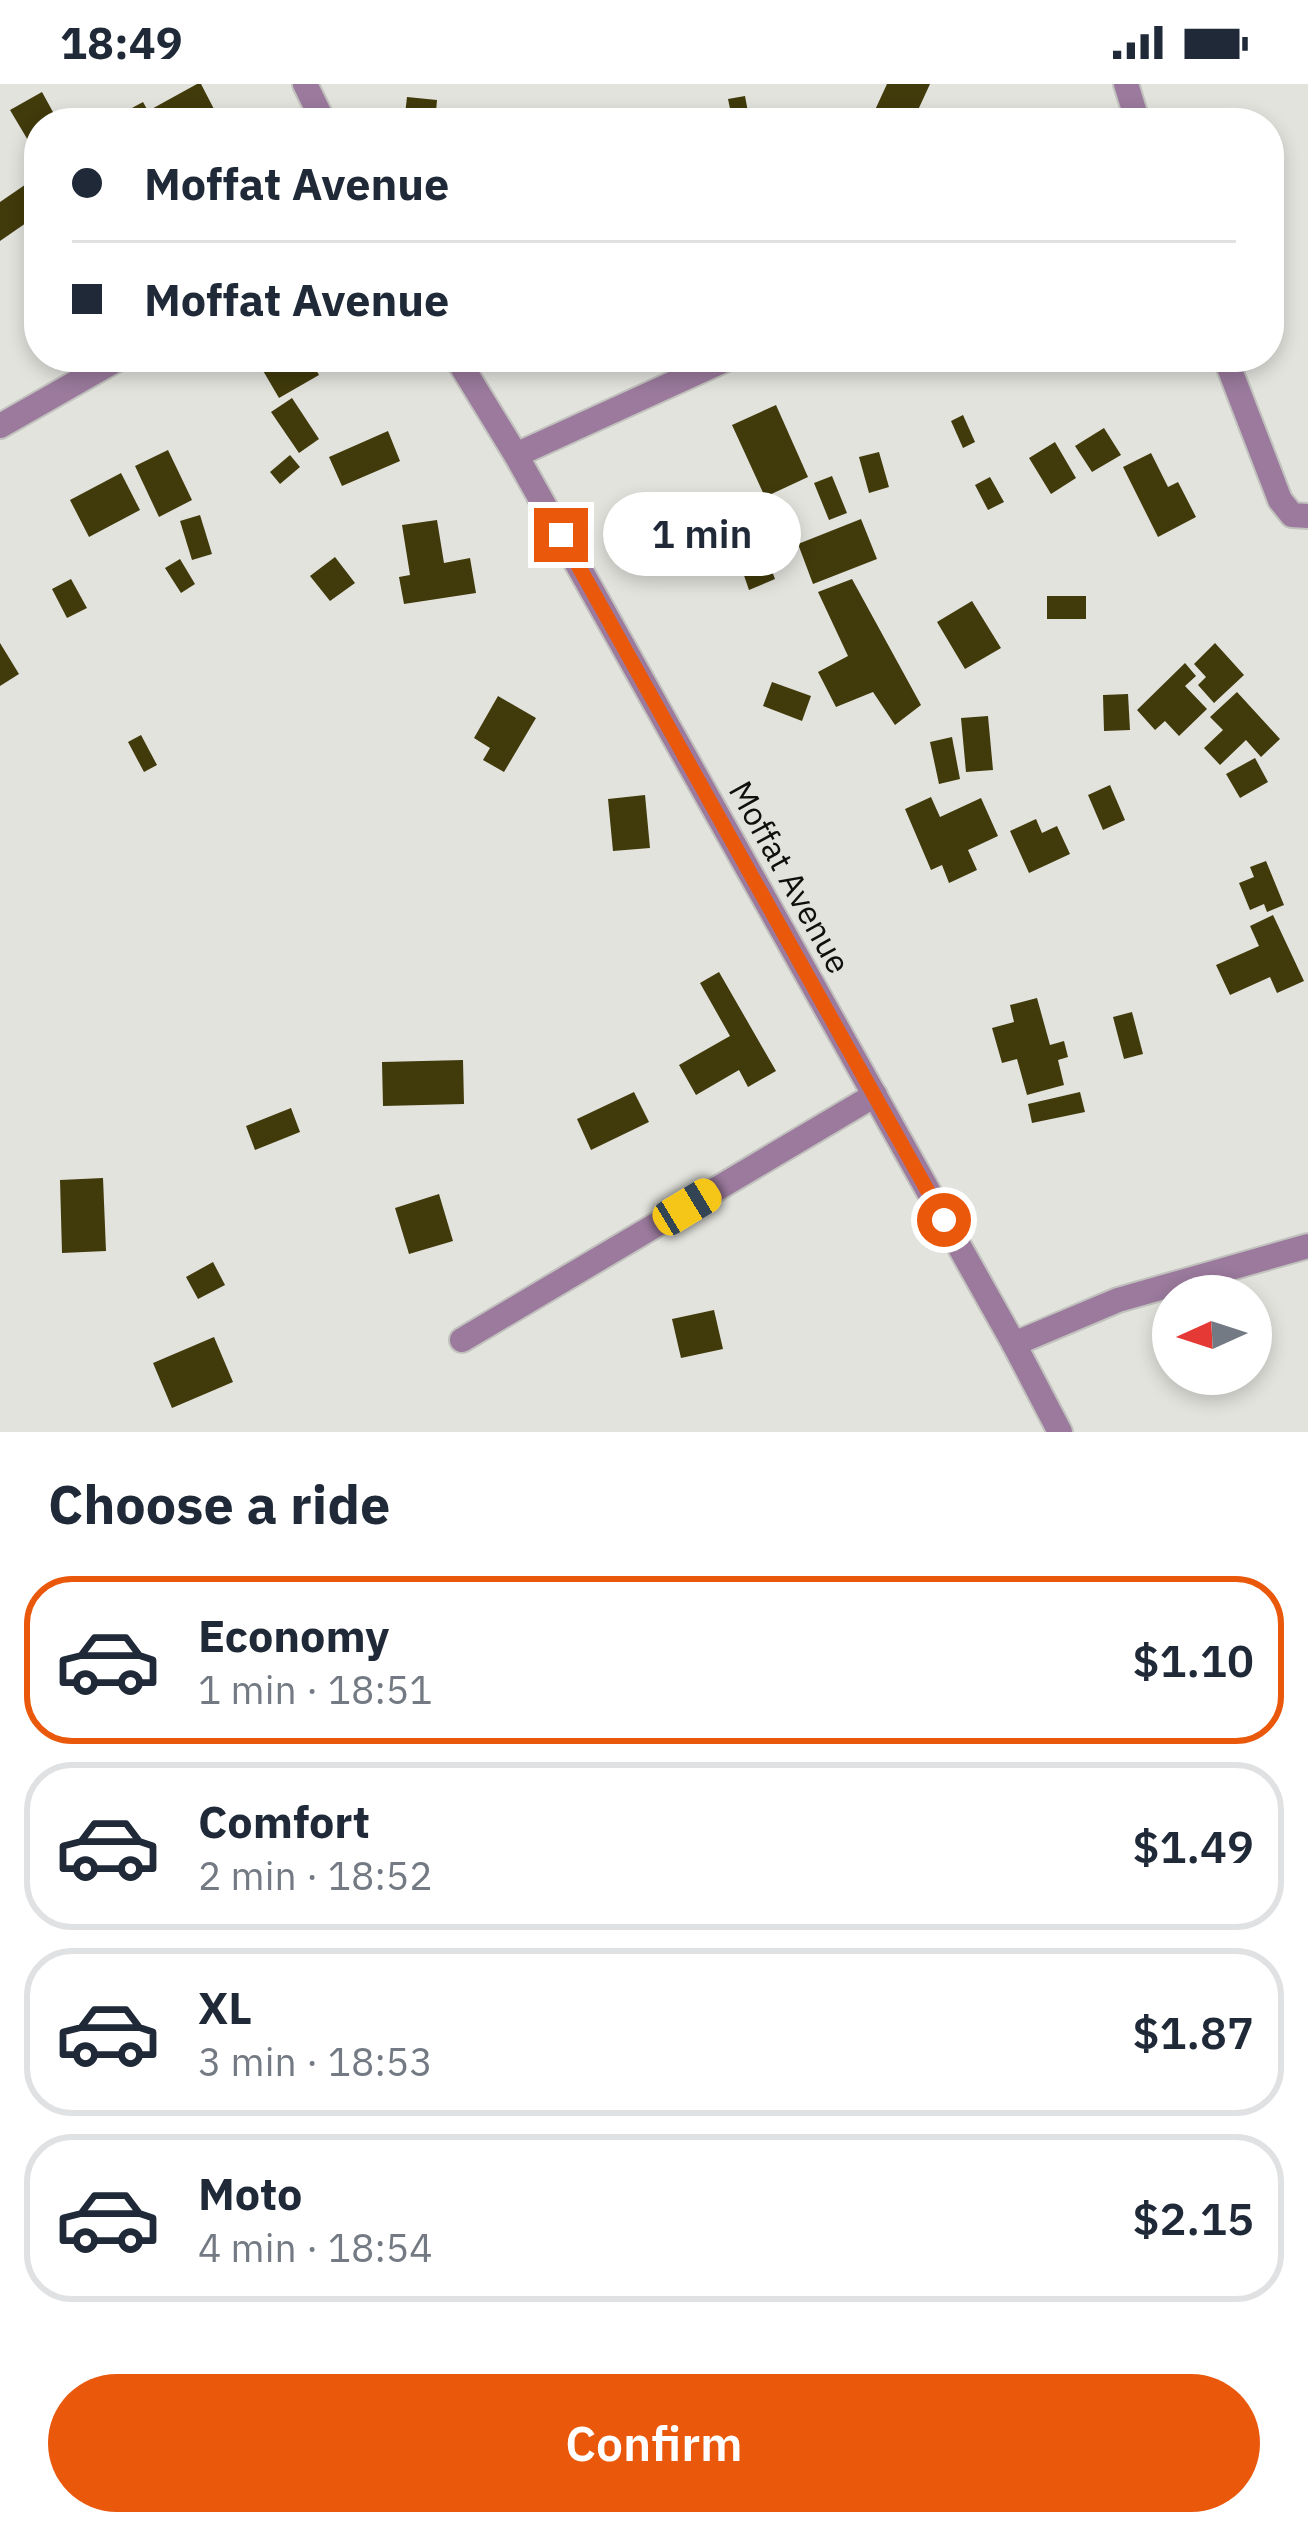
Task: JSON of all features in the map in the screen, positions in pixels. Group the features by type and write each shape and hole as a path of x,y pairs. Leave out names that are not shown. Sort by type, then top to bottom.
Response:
{"street":[{"path":"0,426 95,372"},
{"name":"Moffat Avenue","path":"465,372 516,455 1060,1432"},
{"path":"516,455 698,372"},
{"path":"1231,372 1280,500 1300,516"},
{"path":"462,1340 874,1095"},
{"path":"1014,1344 1118,1300 1308,1246"}],"building":[{"path":"201,84 213,108 153,108"},
{"path":"887,84 930,84 919,108 876,108"},
{"path":"42,92 51,108 24,108 24,134 10,110"},
{"path":"745,96 747,108 730,108 728,99"},
{"path":"407,97 437,100 436,108 406,108"},
{"path":"24,186 24,224 0,241 0,202"},
{"path":"264,372 317,372 319,375 279,398"},
{"path":"292,398 319,439 299,453 271,412"},
{"path":"776,405 808,477 765,497 732,425"},
{"path":"963,415 975,442 963,448 951,421"},
{"path":"1104,428 1121,455 1092,472 1075,446"},
{"path":"388,431 400,461 342,486 329,457"},
{"path":"1055,442 1076,478 1051,494 1029,458"},
{"path":"168,450 192,500 159,517 135,466"},
{"path":"879,452 889,487 869,493 859,457"},
{"path":"1151,453 1168,487 1178,482 1196,517 1158,537 1123,467"},
{"path":"290,455 300,467 280,484 270,472"},
{"path":"121,473 140,510 89,537 70,500"},
{"path":"832,476 847,513 829,520 814,483"},
{"path":"990,477 1004,502 988,510 975,485"},
{"path":"200,515 212,554 192,560 180,521"},
{"path":"861,519 877,559 813,584 798,544"},
{"path":"437,520 444,563 470,558 476,593 404,604 399,577 410,575 402,525"},
{"path":"764,551 775,579 749,590 739,561"},
{"path":"335,557 355,583 330,601 310,576"},
{"path":"180,559 195,584 181,593 165,568"},
{"path":"71,579 87,608 67,618 52,589"},
{"path":"852,579 921,705 895,725 873,692 836,707 818,672 848,656 818,592"},
{"path":"1047,596 1086,596 1086,619 1047,619"},
{"path":"972,601 1001,648 965,669 937,622"},
{"path":"0,643 19,674 0,686"},
{"path":"1215,643 1244,675 1214,703 1198,685 1206,677 1194,664"},
{"path":"1185,663 1196,676 1185,686 1207,709 1179,736 1165,721 1155,730 1137,710"},
{"path":"772,682 811,696 802,721 763,706"},
{"path":"1237,692 1280,739 1261,757 1246,740 1220,765 1204,748 1223,730 1210,717"},
{"path":"1128,694 1130,730 1104,731 1103,695"},
{"path":"498,696 536,718 504,772 483,760 490,748 474,738"},
{"path":"988,716 993,770 966,772 961,718"},
{"path":"141,735 157,765 144,772 128,742"},
{"path":"952,737 960,779 939,784 930,742"},
{"path":"1255,758 1268,782 1240,798 1226,774"},
{"path":"1110,785 1125,820 1103,830 1088,795"},
{"path":"645,795 650,848 613,851 608,799"},
{"path":"931,797 940,817 981,798 998,836 968,850 977,870 949,883 942,865 931,870 905,809"},
{"path":"1036,819 1042,833 1057,826 1070,854 1029,873 1010,831"},
{"path":"1266,861 1284,905 1267,912 1264,904 1250,910 1239,883 1254,877 1250,867"},
{"path":"1273,915 1304,981 1277,993 1270,977 1230,995 1216,965 1259,946 1250,926"},
{"path":"719,972 776,1071 748,1087 739,1070 696,1095 679,1065 730,1036 700,983"},
{"path":"1037,998 1050,1045 1064,1041 1068,1057 1058,1060 1064,1085 1027,1095 1017,1059 1002,1063 992,1028 1014,1022 1010,1005"},
{"path":"1132,1012 1143,1054 1124,1059 1113,1017"},
{"path":"463,1060 464,1104 383,1106 382,1062"},
{"path":"634,1092 649,1122 591,1150 577,1119"},
{"path":"1080,1092 1085,1112 1032,1123 1028,1104"},
{"path":"291,1108 300,1132 255,1150 246,1126"},
{"path":"103,1178 106,1251 62,1253 60,1180"},
{"path":"439,1194 453,1241 409,1254 395,1208"},
{"path":"213,1262 225,1285 198,1299 186,1277"},
{"path":"714,1310 723,1349 681,1358 672,1319"},
{"path":"214,1337 233,1382 172,1408 153,1363"}],"route":[{"path":"561,535 944,1220"}]}
